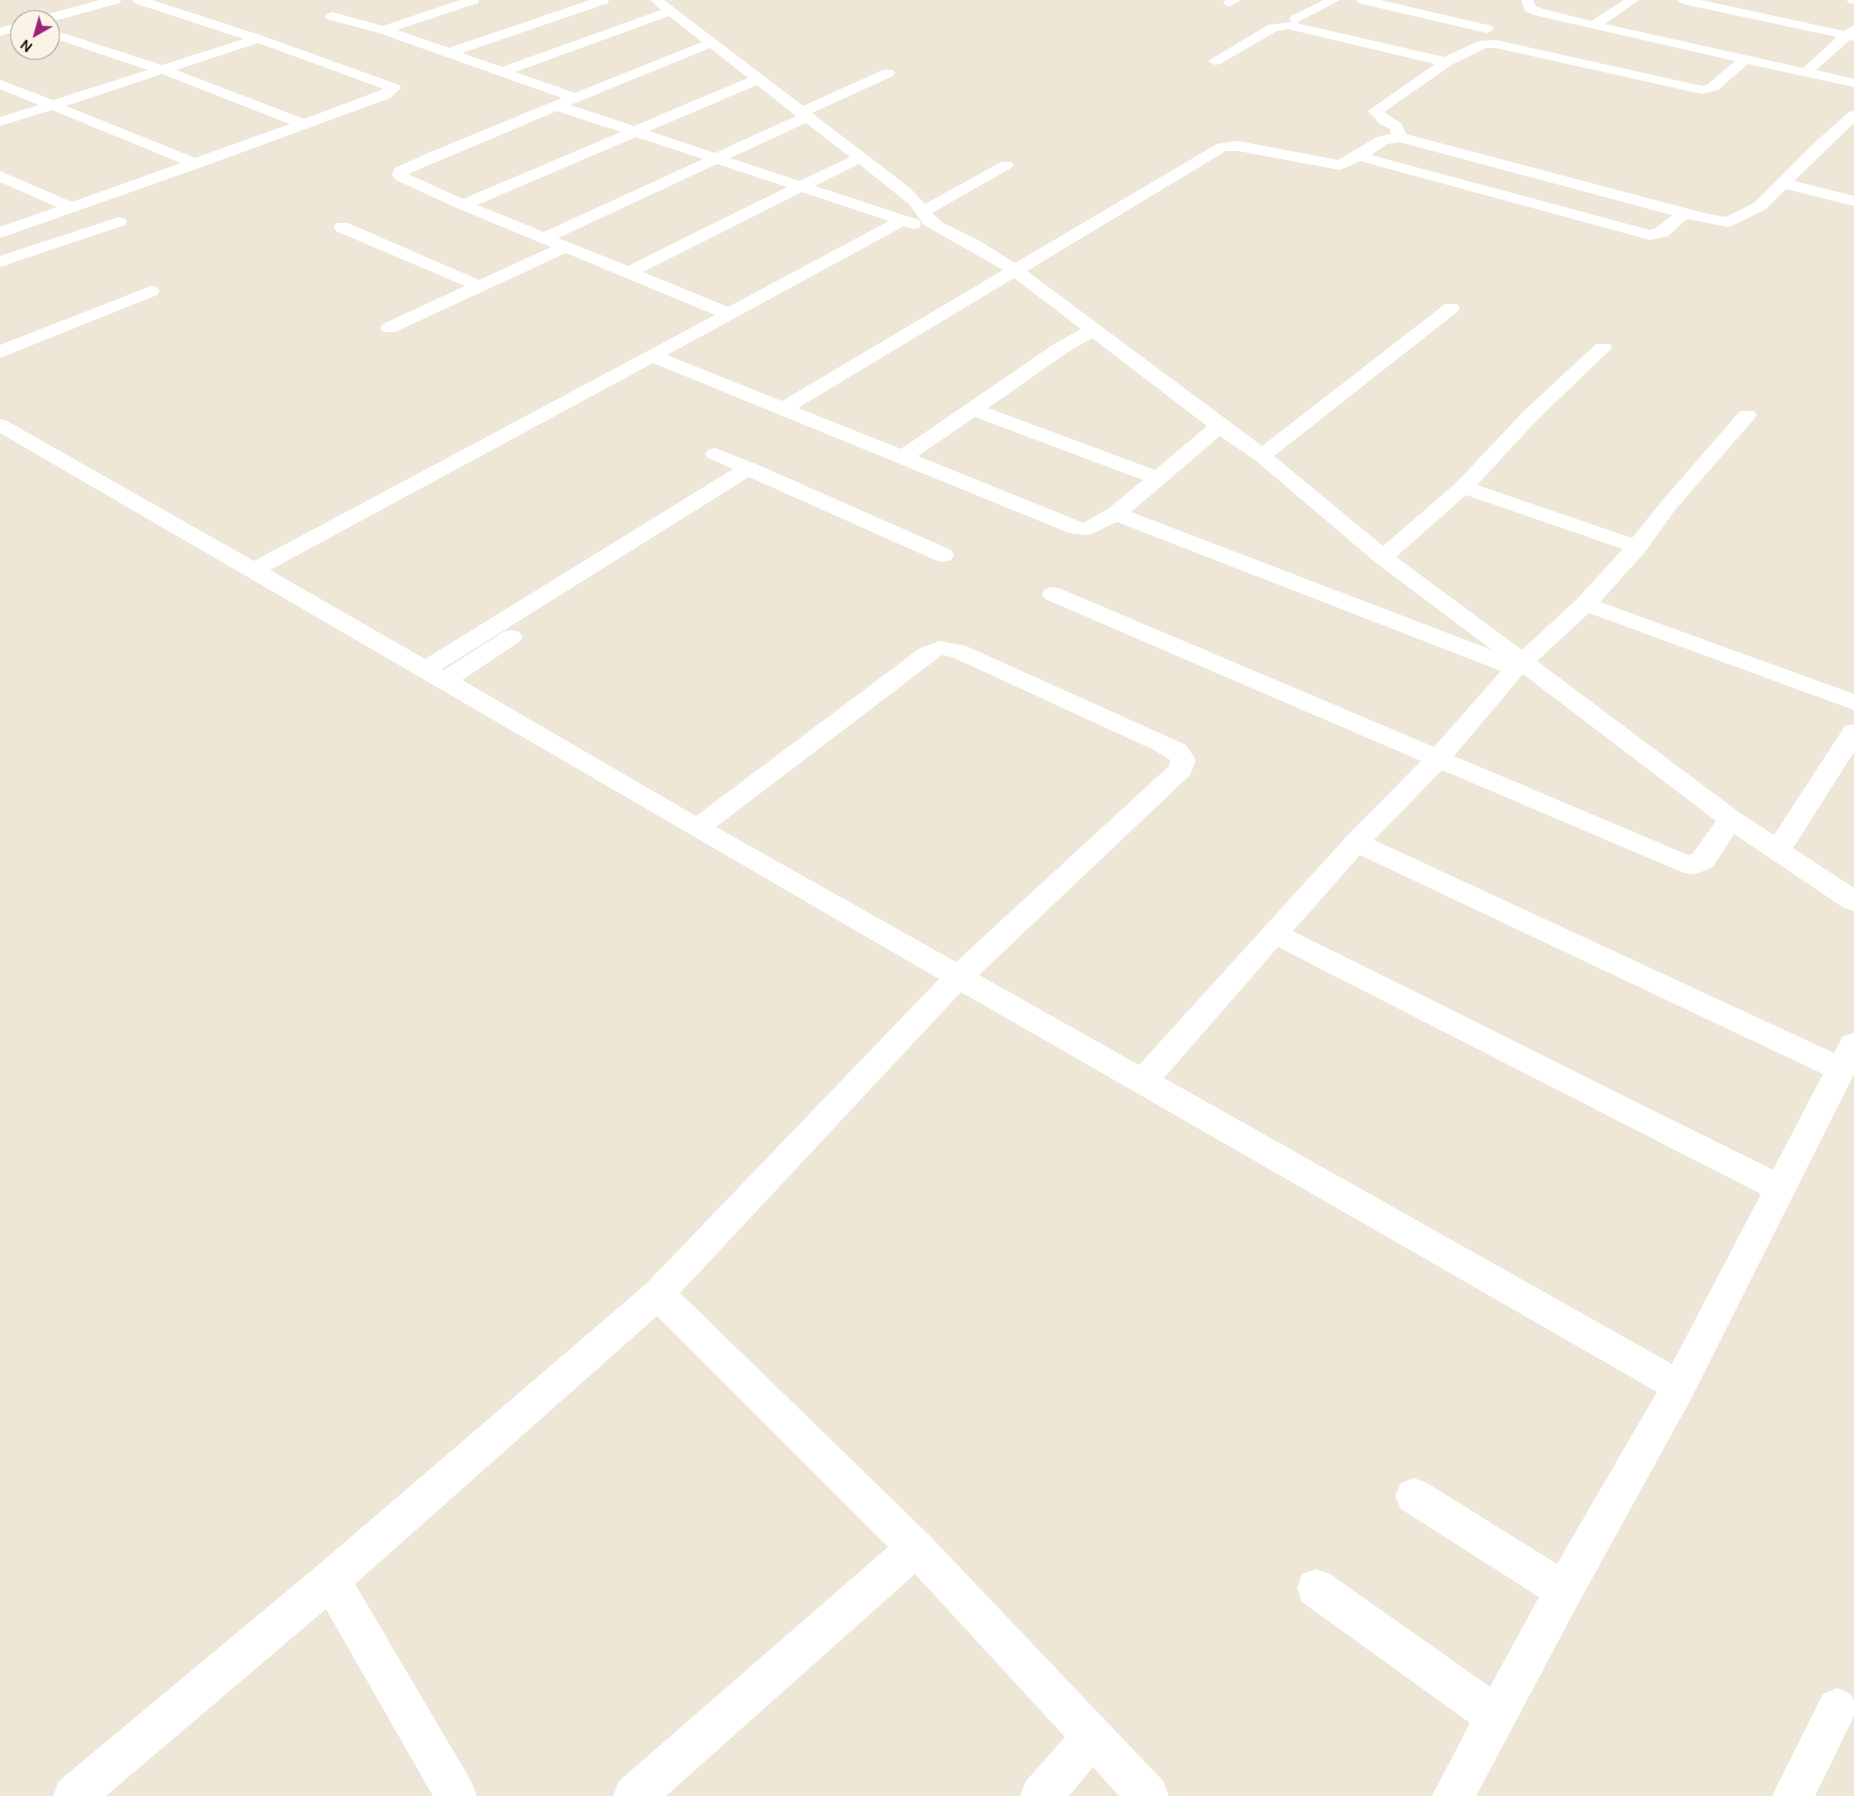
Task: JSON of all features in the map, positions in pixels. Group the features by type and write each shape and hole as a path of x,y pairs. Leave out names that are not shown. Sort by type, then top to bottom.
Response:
{"street":[{"path":"60,15 115,0"},
{"path":"0,233 197,164 385,95 394,88 258,39 139,0"},
{"path":"442,0 457,5"},
{"path":"384,30 473,0"},
{"path":"449,53 603,0"},
{"path":"1296,19 1334,0"},
{"path":"1363,0 1487,29"},
{"path":"1527,0 1530,8 1594,26 1854,82"},
{"path":"1594,26 1633,0"},
{"path":"1683,0 1851,34"},
{"path":"501,72 666,4 710,43 915,200 930,222 948,234"},
{"path":"1757,16 1772,5"},
{"path":"1696,18 1712,6"},
{"path":"332,16 384,30 576,98"},
{"path":"1215,61 1273,28 1288,25 1446,62"},
{"path":"1666,41 1681,30"},
{"path":"1602,41 1617,31"},
{"path":"1806,72 1851,34"},
{"path":"60,36 163,70 303,124"},
{"path":"0,122 258,39"},
{"path":"710,43 433,156 401,172 402,177 463,205 729,314"},
{"path":"1399,137 1396,128 1385,121 1375,110 1446,62 1480,45 1489,43 1702,90 1713,87 1746,59"},
{"path":"1572,61 1587,51"},
{"path":"545,238 716,159 888,73"},
{"path":"463,205 758,79"},
{"path":"0,84 55,104 197,164"},
{"path":"558,106 902,221 948,234 972,244 1015,270 1219,426 1262,456 1383,557 1520,665 1731,819 1854,901"},
{"path":"784,408 1222,146 1238,146 1330,165 1347,164 1382,140 1399,137 1422,141 1684,213 1728,222 1736,220 1760,206 1818,147 1854,115"},
{"path":"1359,156 1650,235 1662,232 1684,213"},
{"path":"628,273 861,157"},
{"path":"924,211 1006,164"},
{"path":"0,176 73,208"},
{"path":"1783,184 1854,201"},
{"path":"252,571 902,221"},
{"path":"0,262 119,222"},
{"path":"342,227 479,286"},
{"path":"389,328 565,247"},
{"path":"0,352 151,291"},
{"path":"1262,456 1451,308"},
{"path":"903,457 1061,348 1093,330"},
{"path":"1383,557 1463,487 1531,415 1603,348"},
{"path":"653,356 1077,528 1089,529 1116,514 1219,426"},
{"path":"972,408 1157,478"},
{"path":"1143,1082 1356,842 1439,758 1520,665 1585,604 1637,547 1668,506 1747,415"},
{"path":"0,425 252,571 435,674 697,828 1680,1386"},
{"path":"715,454 943,555"},
{"path":"435,674 757,472"},
{"path":"1463,487 1637,547"},
{"path":"1116,514 1520,665"},
{"path":"1053,594 1684,864 1696,865 1703,860 1731,819"},
{"path":"1585,604 1854,702"},
{"path":"74,1796 331,1580 658,1294 959,976 1181,769 1183,760 1176,751 958,651 940,648 928,653 697,828"},
{"path":"1778,850 1854,732"},
{"path":"1356,842 1847,1056 1680,1386 1564,1590 1453,1796"},
{"path":"1274,933 1780,1188"},
{"path":"658,1294 916,1548 1148,1796"},
{"path":"1414,1496 1564,1590"},
{"path":"634,1796 916,1548"},
{"path":"331,1580 456,1796"},
{"path":"1316,1588 1497,1716"},
{"path":"1793,1796 1837,1708"},
{"path":"1041,1796 1092,1737"}]}
